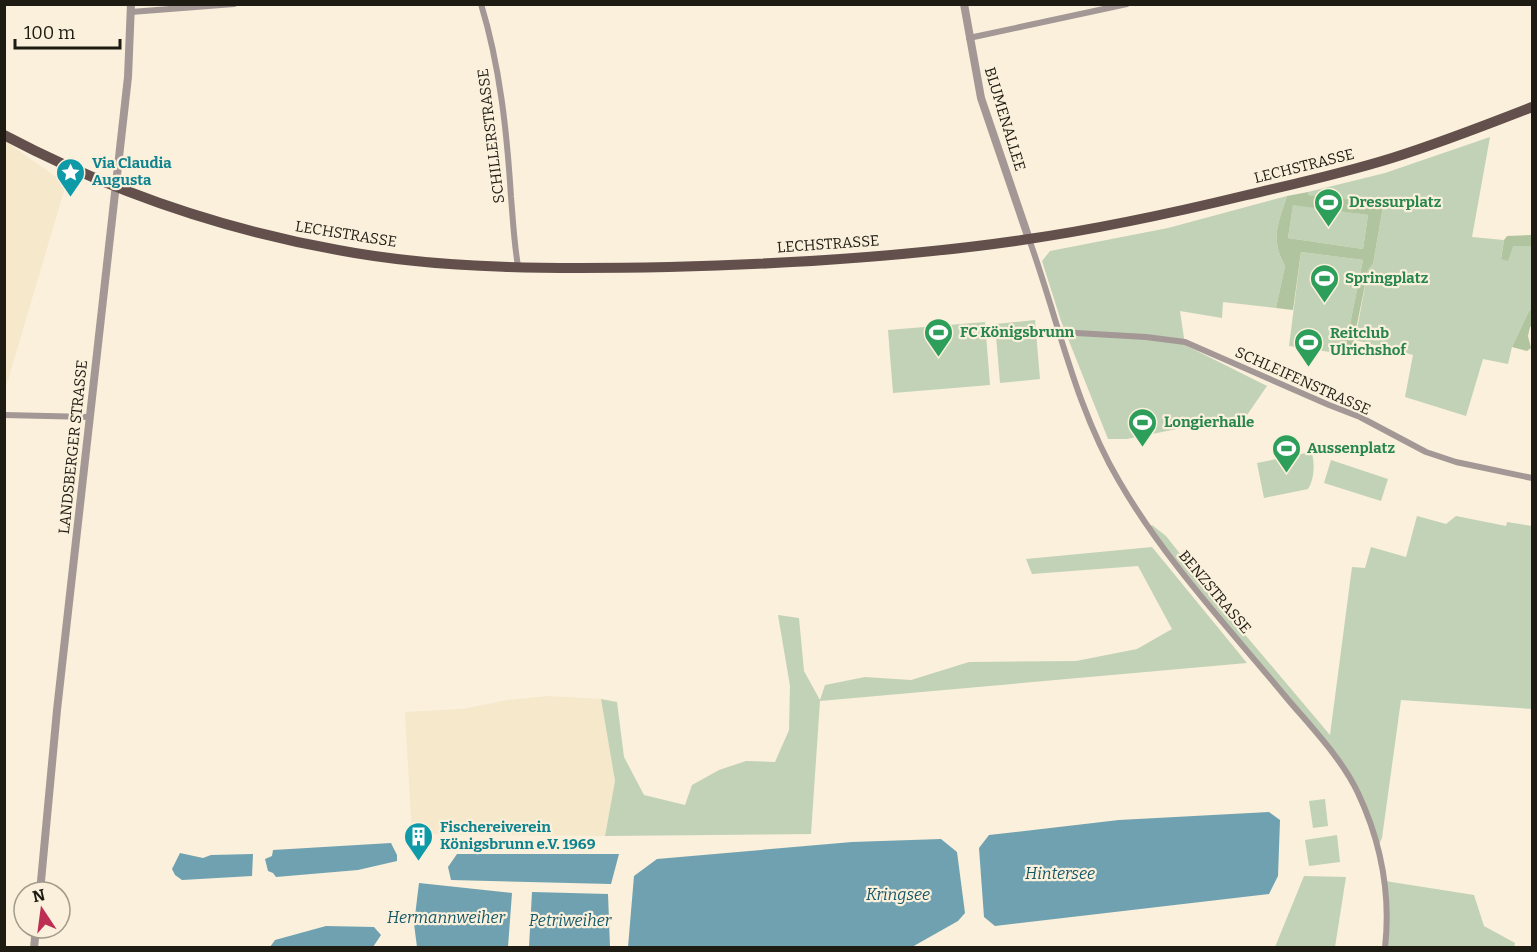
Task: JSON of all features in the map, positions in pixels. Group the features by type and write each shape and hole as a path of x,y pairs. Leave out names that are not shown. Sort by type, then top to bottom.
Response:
{"main road":[{"name":"LECHSTRASSE","path":"4,135 65,166 116,188 211,221 341,251 432,261 609,268 786,263 947,249 1029,239 1120,223 1344,172 1453,138 1533,107"}],"street":[{"path":"131,8 179,10 234,4"},
{"name":"SCHILLERSTRASSE","path":"481,4 501,98 518,266"},
{"name":"BLUMENALLEE","path":"964,4 981,98 1029,239"},
{"path":"969,38 1127,4"},
{"name":"LANDSBERGER STRASSE","path":"41,880 57,710 128,77 131,8"},
{"name":"BENZSTRASSE","path":"1029,239 1098,442 1118,480 1170,556 1330,750 1357,791 1378,847 1385,880 1384,948"},
{"name":"SCHLEIFENSTRASSE","path":"1059,332 1146,337 1185,342 1360,417 1426,452 1455,462 1533,478"},
{"path":"4,415 90,417"}],"shaded area":[{"path":"5,141 66,184 5,390"},
{"path":"549,696 601,699 615,781 605,836 412,834 405,712 463,709 508,700"}],"green space":[{"path":"1490,137 1472,237 1504,240 1501,258 1508,260 1512,246 1532,246 1532,309 1512,347 1508,364 1483,359 1466,416 1405,397 1413,355 1355,340 1368,270 1373,264 1383,207 1308,195 1308,192 1385,173"},
{"path":"1308,192 1308,195 1380,203 1383,207 1373,264 1368,270 1351,354 1344,354 1363,260 1301,252 1293,310 1276,308 1285,266 1278,248 1277,231 1287,196","holes":["1293,205 1368,215 1363,249 1288,238"]},
{"path":"1287,196 1277,231 1278,248 1285,266 1276,308 1223,302 1222,318 1180,311 1185,345 1267,386 1247,415 1127,439 1108,439 1061,321 1042,261 1050,251 1168,228"},
{"name":"Dressurplatz","path":"1293,204 1368,215 1363,249 1288,238"},
{"path":"1532,235 1532,246 1513,246 1508,261 1501,259 1504,240 1507,236"},
{"name":"Springplatz","path":"1301,252 1363,260 1344,354 1289,346"},
{"path":"1532,309 1532,326 1528,336 1531,348 1527,351 1512,347 1529,311"},
{"path":"1035,320 1040,379 1000,383 995,324"},
{"name":"FC Königsbrunn","path":"985,322 990,385 893,393 888,330"},
{"name":"Aussenplatz","path":"1306,453 1312,454 1313,462 1313,477 1308,489 1264,498 1257,463"},
{"path":"1331,460 1388,479 1381,501 1324,483"},
{"path":"1417,516 1446,524 1456,516 1506,526 1507,522 1532,526 1532,709 1401,700 1382,838 1378,847 1368,817 1345,770 1149,527 1152,525 1166,536 1226,612 1330,735 1352,567 1365,568 1371,547 1406,557"},
{"path":"1152,547 1247,663 820,701 811,834 605,836 615,781 601,699 617,702 624,757 644,795 685,805 692,785 719,770 746,761 775,762 789,730 790,686 778,615 799,618 804,671 820,700 825,685 865,677 911,680 969,662 1076,661 1137,649 1172,629 1138,566 1032,574 1026,559"},
{"path":"1325,799 1328,826 1313,828 1309,801"},
{"path":"1337,835 1340,862 1309,866 1305,840"},
{"path":"1304,876 1346,877 1335,947 1275,947"},
{"path":"1385,881 1474,895 1484,926 1515,943 1514,948 1385,948"}],"water":[{"name":"Hintersee","path":"1269,812 1280,820 1278,876 1269,894 995,926 984,917 979,848 989,835 1119,820"},
{"name":"Kringsee","path":"941,839 957,852 965,913 958,921 912,947 628,947 634,876 657,859 852,842"},
{"path":"391,843 397,855 397,861 358,870 276,877 268,871 265,859 272,856 273,850"},
{"path":"180,853 203,858 211,855 253,854 252,876 182,880 175,875 172,869"},
{"path":"457,854 619,854 611,884 451,880 448,867"},
{"name":"Hermannweiher","path":"419,883 512,893 508,947 417,947 414,924"},
{"name":"Petriweiher","path":"532,892 608,894 610,947 529,947"},
{"path":"326,926 374,927 381,935 373,947 270,947 275,940"}],"place":[{"name":"Via Claudia Augusta","path":"71,198"},
{"name":"Dressurplatz","path":"1328,228"},
{"name":"Springplatz","path":"1324,304"},
{"name":"FC Königsbrunn","path":"939,358"},
{"name":"Reitclub Ulrichshof","path":"1309,368"},
{"name":"Longierhalle","path":"1143,448"},
{"name":"Aussenplatz","path":"1286,474"},
{"name":"Fischereiverein Königsbrunn e.V. 1969","path":"419,862"}]}
